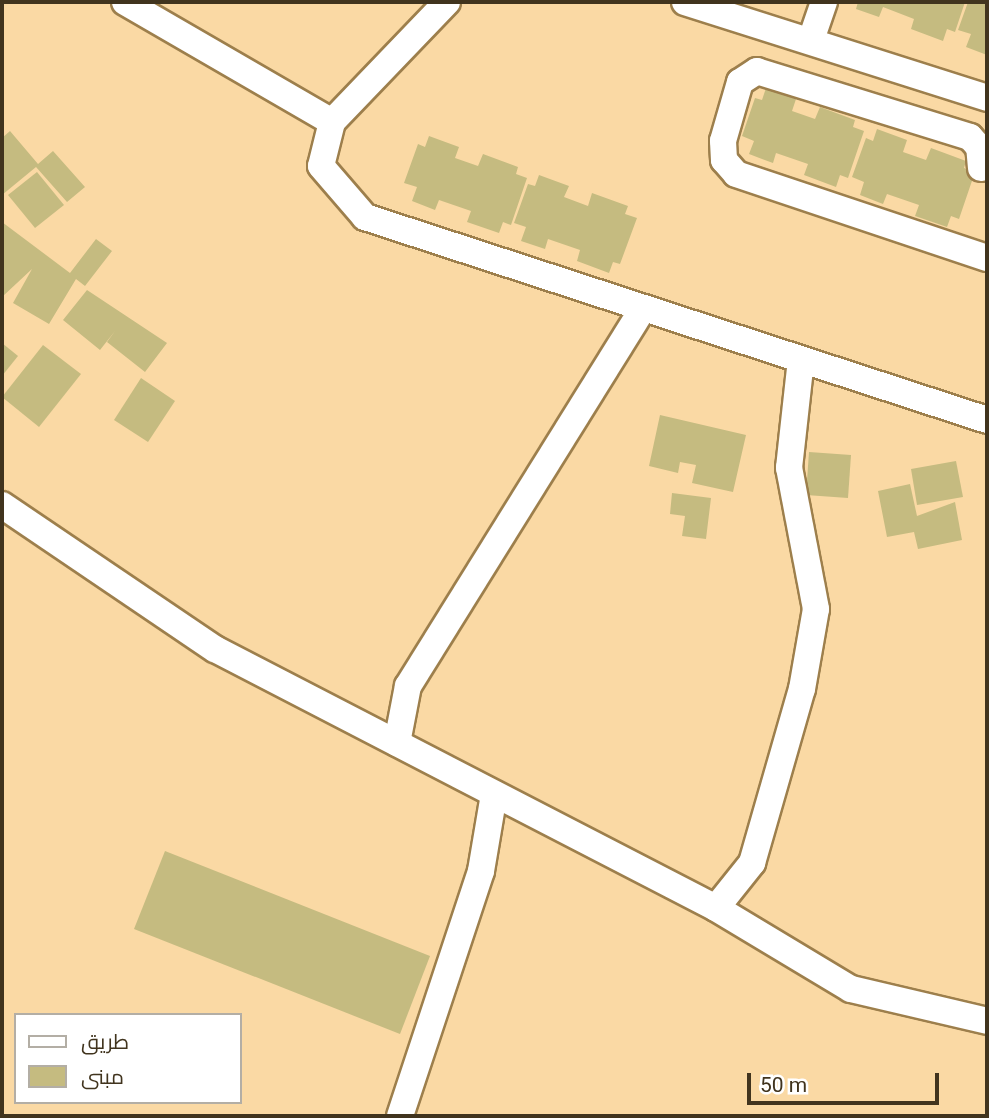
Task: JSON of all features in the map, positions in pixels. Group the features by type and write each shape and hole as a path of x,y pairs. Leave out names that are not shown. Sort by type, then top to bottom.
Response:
{"street":[{"path":"125,2 332,122"},
{"path":"447,2 332,122 321,166 365,217 642,310 987,420"},
{"path":"685,2 987,98"},
{"path":"811,40 824,2"},
{"path":"981,168 979,146 970,137 757,71 740,82 723,141 724,160 736,174 987,258"},
{"path":"397,743 408,687 642,310"},
{"path":"716,908 752,863 802,689 816,609 789,468 801,360"},
{"path":"2,505 215,649 716,908 851,989 987,1021"},
{"path":"400,1116 481,871 494,794"}],"building":[{"path":"858,2 965,2 955,32 947,29 943,41 911,29 914,19 883,7 879,17 856,9"},
{"path":"968,2 987,2 987,55 966,47 971,34 958,30"},
{"path":"766,88 796,99 792,111 815,119 820,107 855,120 853,127 864,131 848,178 840,175 836,187 804,175 808,164 776,153 773,163 749,154 754,141 742,136 755,98 762,100"},
{"path":"877,129 907,140 903,152 926,160 931,148 966,161 964,168 975,172 959,219 951,216 947,227 915,216 919,205 887,194 883,204 860,195 864,182 852,177 866,138 873,141"},
{"path":"10,131 38,164 53,151 85,187 67,202 36,167 2,195 2,138"},
{"path":"429,136 459,147 455,158 478,166 483,154 518,167 516,174 527,178 511,225 503,222 499,233 467,222 471,211 439,200 435,210 412,201 417,187 404,183 418,144 425,147"},
{"path":"37,172 64,205 35,228 8,195"},
{"path":"539,175 569,186 564,197 588,206 592,193 628,206 625,214 637,218 620,264 613,262 609,273 577,261 580,250 548,239 545,249 521,241 526,227 514,223 528,184 535,186"},
{"path":"2,222 70,273 96,239 112,251 85,286 76,279 49,324 13,303 32,269 2,297"},
{"path":"87,290 167,343 145,372 107,342 115,331 100,350 63,320"},
{"path":"2,343 18,356 2,376"},
{"path":"43,345 81,374 39,427 2,397"},
{"path":"141,378 175,401 148,442 114,420"},
{"path":"660,415 746,435 733,492 692,483 696,465 680,462 678,473 649,466"},
{"path":"809,452 851,455 848,498 806,495"},
{"path":"956,461 963,497 917,505 911,469"},
{"path":"910,484 917,516 955,502 962,540 918,549 914,532 887,537 878,491"},
{"path":"672,493 711,498 706,539 682,536 685,516 670,514"},
{"path":"165,851 430,956 400,1034 134,929"}]}
